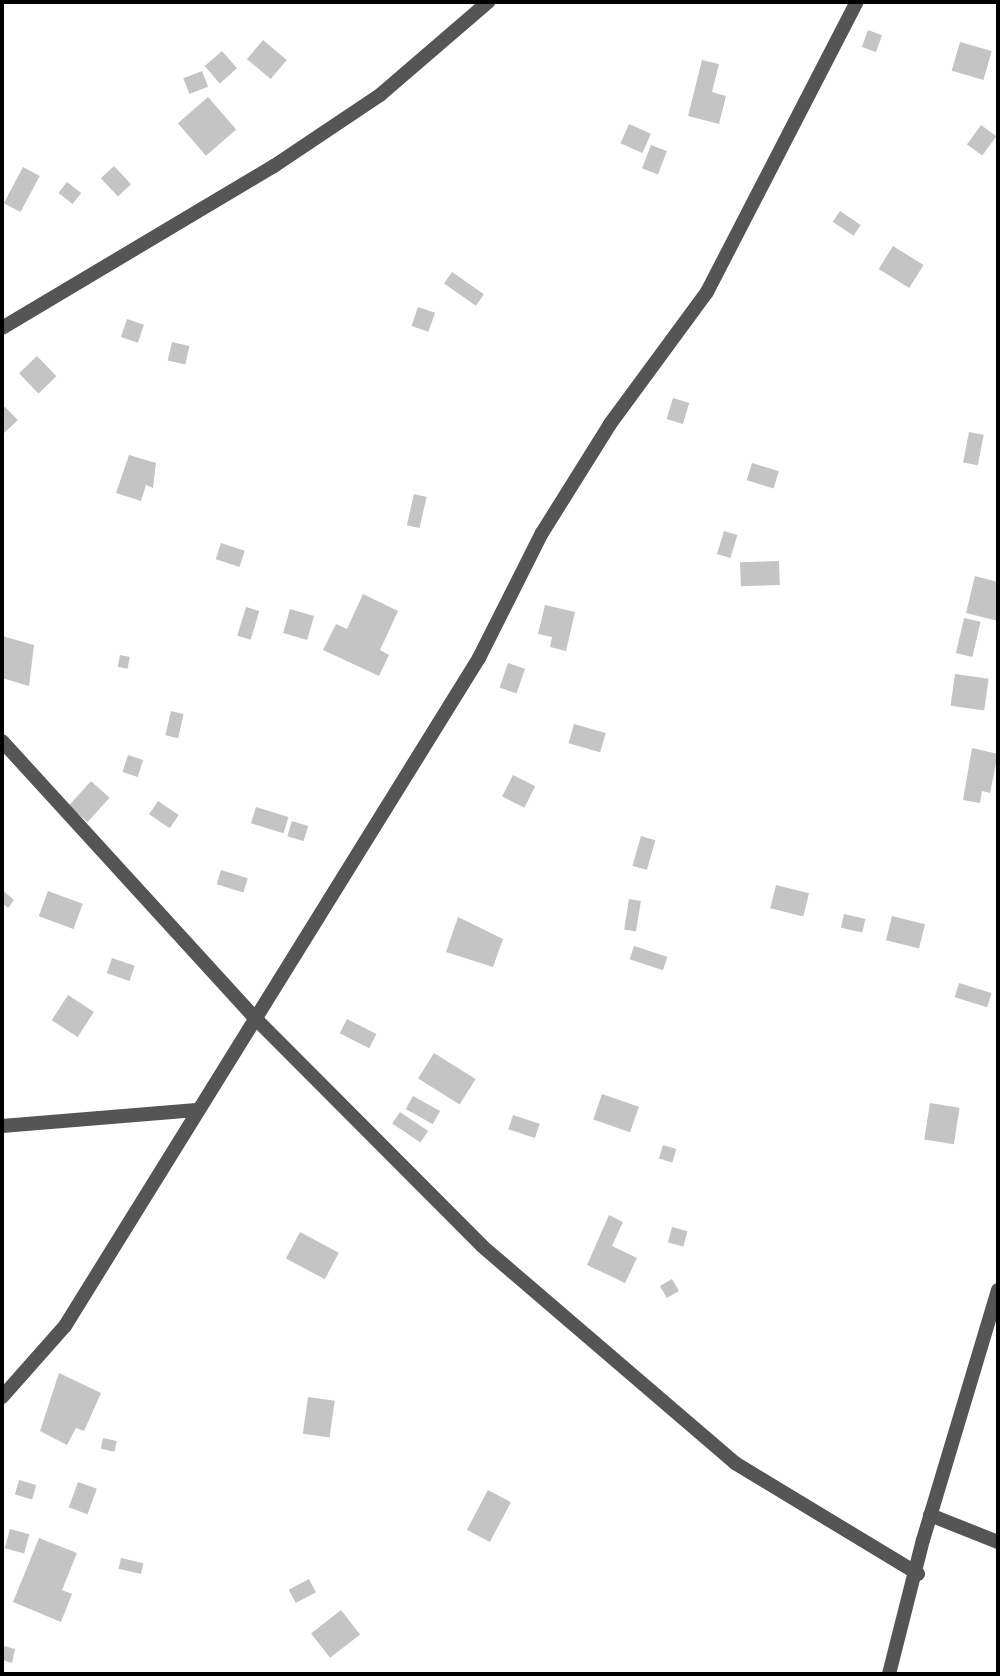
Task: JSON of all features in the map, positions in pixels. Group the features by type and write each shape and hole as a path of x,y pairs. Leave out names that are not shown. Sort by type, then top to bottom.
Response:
{"street":[{"path":"2,328 274,166 369,102 488,2"},
{"path":"2,1397 65,1326 196,1110 478,658 542,533 596,446 707,292 857,2"},
{"path":"2,741 254,1017 482,1246 735,1463 918,1574"},
{"path":"2,1126 196,1110"},
{"path":"889,1674 918,1574 930,1515 998,1290"},
{"path":"930,1515 998,1542"}],"building":[{"path":"868,30 882,35 876,52 862,47"},
{"path":"263,40 287,60 271,79 247,59"},
{"path":"960,42 992,51 983,80 952,71"},
{"path":"222,51 237,68 220,83 205,66"},
{"path":"702,60 719,64 712,92 726,96 719,124 688,116"},
{"path":"202,71 208,87 189,94 183,78"},
{"path":"208,97 236,129 206,156 178,123"},
{"path":"629,124 651,134 642,153 620,143"},
{"path":"981,125 996,136 982,156 967,144"},
{"path":"651,145 667,151 658,174 642,168"},
{"path":"114,166 131,184 118,197 101,178"},
{"path":"23,167 40,176 21,212 4,203"},
{"path":"67,182 81,193 73,204 58,193"},
{"path":"840,211 861,225 853,236 833,222"},
{"path":"893,246 924,265 909,288 879,269"},
{"path":"452,272 484,294 476,306 444,283"},
{"path":"418,307 435,313 429,332 411,326"},
{"path":"127,319 144,325 138,343 121,337"},
{"path":"172,342 190,346 185,365 168,361"},
{"path":"37,356 56,376 38,394 19,373"},
{"path":"673,398 689,403 683,424 667,419"},
{"path":"2,404 18,420 2,435"},
{"path":"969,432 984,435 978,465 963,462"},
{"path":"129,455 156,463 153,488 146,485 141,501 116,493"},
{"path":"752,463 779,471 774,488 747,480"},
{"path":"414,494 427,497 419,528 407,525"},
{"path":"724,531 737,535 730,558 717,554"},
{"path":"221,543 245,551 240,567 216,559"},
{"path":"779,561 780,585 741,586 740,562"},
{"path":"975,576 998,582 998,621 966,613"},
{"path":"363,594 398,611 380,650 389,655 379,676 323,650 336,624 347,629"},
{"path":"545,605 575,612 566,651 550,647 552,637 538,634"},
{"path":"246,607 259,611 251,640 237,636"},
{"path":"290,609 314,616 307,640 283,633"},
{"path":"964,618 981,622 972,657 956,653"},
{"path":"2,636 34,645 29,686 2,678"},
{"path":"120,655 130,657 128,669 118,667"},
{"path":"508,663 525,669 517,693 500,688"},
{"path":"955,674 989,679 984,710 951,706"},
{"path":"171,711 184,714 178,738 165,735"},
{"path":"574,724 606,733 600,752 568,743"},
{"path":"972,748 998,754 990,793 982,791 980,803 963,800"},
{"path":"128,755 143,760 138,777 122,772"},
{"path":"513,775 535,786 524,808 502,796"},
{"path":"91,781 110,798 87,822 69,806"},
{"path":"158,801 179,815 170,828 149,814"},
{"path":"256,807 289,817 284,833 251,823"},
{"path":"292,821 308,826 304,841 287,836"},
{"path":"641,836 655,840 647,870 632,866"},
{"path":"221,870 248,878 243,893 217,884"},
{"path":"776,885 809,893 803,917 770,908"},
{"path":"2,890 14,900 8,908 2,903"},
{"path":"48,891 83,904 74,929 39,916"},
{"path":"629,899 641,901 636,931 624,930"},
{"path":"844,914 865,919 862,933 841,928"},
{"path":"892,916 925,924 919,948 886,940"},
{"path":"458,917 503,939 493,967 446,952"},
{"path":"634,946 667,957 663,970 630,959"},
{"path":"112,958 135,966 129,981 107,973"},
{"path":"959,983 992,993 987,1007 955,997"},
{"path":"68,995 94,1012 78,1037 52,1020"},
{"path":"347,1019 376,1034 369,1048 340,1033"},
{"path":"434,1053 476,1079 460,1104 418,1078"},
{"path":"602,1094 639,1107 630,1132 593,1120"},
{"path":"413,1096 440,1111 433,1124 406,1109"},
{"path":"930,1103 960,1108 954,1144 924,1140"},
{"path":"400,1112 428,1131 420,1143 392,1124"},
{"path":"513,1115 540,1124 535,1138 508,1129"},
{"path":"663,1145 676,1149 672,1162 659,1158"},
{"path":"609,1215 623,1222 612,1246 637,1258 625,1283 587,1265"},
{"path":"672,1227 687,1231 683,1247 668,1242"},
{"path":"300,1232 339,1253 325,1279 286,1258"},
{"path":"672,1279 679,1291 667,1298 660,1286"},
{"path":"59,1373 101,1393 84,1431 76,1428 67,1445 40,1431"},
{"path":"308,1397 335,1401 330,1437 303,1434"},
{"path":"103,1438 117,1441 114,1452 101,1449"},
{"path":"19,1480 36,1485 32,1499 15,1494"},
{"path":"78,1482 97,1489 88,1514 69,1507"},
{"path":"488,1490 511,1502 490,1542 467,1530"},
{"path":"10,1529 29,1534 24,1553 5,1548"},
{"path":"39,1538 77,1553 62,1590 72,1594 61,1622 13,1602"},
{"path":"121,1558 143,1563 141,1574 119,1569"},
{"path":"309,1579 316,1592 296,1603 289,1590"},
{"path":"341,1610 360,1634 330,1658 311,1633"},
{"path":"4,1646 15,1649 12,1663 2,1660"}]}
